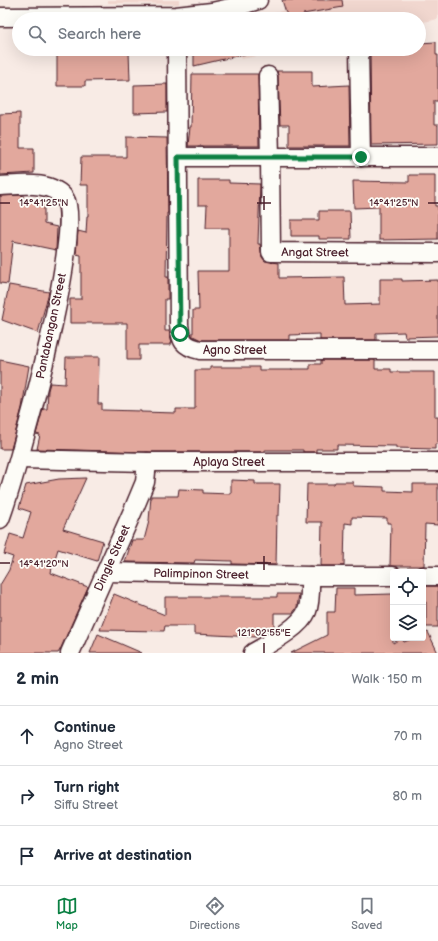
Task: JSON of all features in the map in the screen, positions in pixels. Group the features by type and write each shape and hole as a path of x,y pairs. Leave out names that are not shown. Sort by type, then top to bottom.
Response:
{"street":[{"path":"212,12 258,0"},
{"path":"61,12 102,8 132,12"},
{"path":"0,18 12,17"},
{"name":"Agno Street","path":"177,56 179,325 182,340 186,345 200,350 438,350"},
{"path":"359,56 361,157"},
{"name":"Angat Street","path":"268,76 271,252 438,253"},
{"path":"178,157 438,157"},
{"name":"Pantabangan Street","path":"0,186 31,185 50,187 60,193 67,201 70,216 59,298 20,459 0,519"},
{"name":"Aplaya Street","path":"20,459 147,462 438,462"},
{"name":"Dingle Street","path":"70,653 144,482 147,462"},
{"name":"Palimpinon Street","path":"106,572 390,576"},
{"path":"253,653 279,637 296,624 307,611 310,595 310,576"},
{"path":"426,576 438,576"}],"shaded area":[{"path":"108,0 179,0 179,4 108,3"},
{"path":"305,0 438,0 438,19 426,22 426,12 278,12 300,5"},
{"path":"241,56 257,56 241,59"}],"building":[{"path":"282,0 342,0 343,7 314,12 286,12"},
{"path":"436,42 436,55 438,55 438,101 434,101 434,125 438,125 438,144 371,145 370,56 426,56 426,43"},
{"path":"57,56 129,56 130,80 85,81 85,86 57,86"},
{"path":"194,56 236,56 194,66"},
{"path":"277,71 312,71 312,87 349,85 350,146 289,146 289,125 280,125"},
{"path":"192,74 258,74 259,146 188,146 191,127"},
{"path":"167,84 167,112 134,113 134,85"},
{"path":"20,113 20,148 34,148 34,173 0,175 0,114"},
{"path":"126,137 167,138 168,213 166,277 168,277 168,299 165,299 165,331 169,331 172,343 171,345 139,345 139,360 127,360 127,323 70,323 70,299 81,299 81,255 76,254 78,231 86,233 88,216 88,185 80,185 81,157 126,157"},
{"path":"409,175 435,175 435,206 438,206 438,239 379,240 379,207 354,208 353,181 409,182"},
{"path":"198,180 229,180 229,183 260,184 258,244 260,244 262,257 265,261 279,263 279,278 344,277 345,305 380,304 380,279 402,279 402,281 438,280 438,336 405,337 404,332 376,333 376,340 320,340 320,334 289,335 289,340 201,340 193,336 191,333 193,333 193,310 199,310 198,271 229,271 229,228 206,228 207,205 198,205"},
{"path":"23,195 23,200 44,200 44,224 57,227 56,250 13,241 8,284 0,283 0,196"},
{"path":"319,211 350,211 351,239 319,239 319,236 291,236 291,220 319,220"},
{"path":"9,285 49,292 38,333 2,320"},
{"path":"66,357 99,357 98,404 102,404 102,410 141,412 176,413 176,409 195,409 195,370 210,370 210,367 259,367 259,370 292,370 310,369 310,364 321,364 321,360 375,360 375,369 391,369 391,372 435,372 435,417 438,417 438,444 435,444 435,449 396,448 396,446 337,445 337,449 316,449 316,452 303,452 303,450 265,450 265,452 147,452 37,449 40,435 36,434 43,409 47,409 50,383 65,384"},
{"path":"0,360 29,366 22,408 11,449 0,449"},
{"path":"86,478 63,529 103,541 97,561 58,549 53,565 47,565 52,567 51,573 88,587 60,650 58,653 0,653 0,585 9,570 13,557 4,554 10,534 23,538 31,512 19,508 26,485 59,479"},
{"path":"231,480 255,481 255,484 280,484 279,515 277,515 276,565 232,564 232,561 195,560 194,563 125,562 132,540 144,540 149,521 151,496 178,496 179,489 203,490 203,493 231,494"},
{"path":"335,482 353,482 353,486 384,487 384,491 413,492 413,484 438,484 438,525 425,524 424,566 390,566 391,523 387,523 387,518 352,517 352,524 345,523 344,566 321,566 322,522 306,522 307,484 334,484"},
{"path":"426,586 438,586 438,627 426,627"},
{"path":"336,588 354,588 354,595 390,594 390,641 393,641 393,643 397,641 426,641 426,633 428,632 438,653 291,653 327,635 327,612 335,612"},
{"path":"114,594 165,615 165,597 277,597 277,594 299,594 297,607 293,613 274,613 274,628 265,634 256,634 256,637 194,634 194,626 165,626 164,631 100,630"},
{"path":"98,634 142,653 90,653"}],"route":[{"path":"180,333 178,157 361,157"}]}
